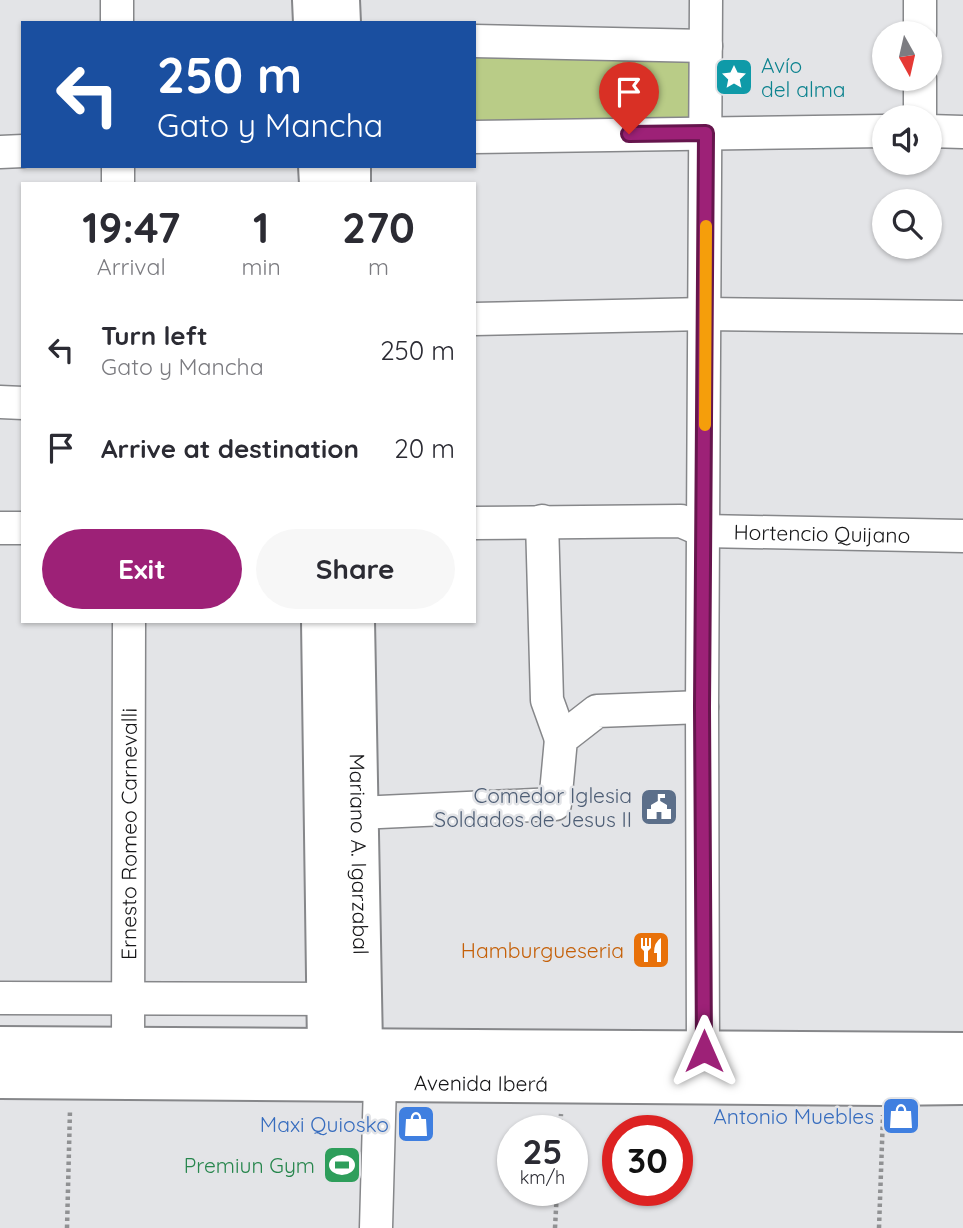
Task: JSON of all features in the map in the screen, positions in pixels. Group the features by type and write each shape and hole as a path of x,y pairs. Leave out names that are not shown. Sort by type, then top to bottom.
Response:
{"main road":[{"path":"312,0 313,21"},
{"path":"340,0 341,21"},
{"name":"Mariano A. Igarzabal","path":"321,623 344,999"},
{"name":"Mariano A. Igarzabal","path":"339,1059 358,813 355,623"},
{"name":"Avenida Iberá","path":"0,1046 128,1046 339,1059 380,1083 963,1085"},
{"name":"Avenida Iberá","path":"0,1079 71,1080 339,1059 704,1051 963,1052"}],"street":[{"path":"117,0 117,21"},
{"path":"704,1051 702,707 706,0"},
{"path":"920,0 920,21"},
{"path":"476,41 706,46"},
{"path":"476,137 872,131"},
{"path":"942,131 963,132"},
{"path":"0,152 21,151"},
{"path":"476,319 705,314 963,317"},
{"path":"0,402 21,403"},
{"path":"358,813 555,804 561,739 547,700 542,521"},
{"name":"Hortencio Quijano","path":"476,523 681,521 704,531 963,537"},
{"path":"0,528 21,528"},
{"name":"Ernesto Romeo Carnevalli","path":"128,1046 129,623"},
{"path":"561,739 597,711 702,707"},
{"path":"0,998 344,999"},
{"path":"376,1228 380,1083"}],"path":[{"path":"67,1228 71,1080"},
{"path":"879,1228 884,1086"},
{"path":"555,1228 556,1206"}],"green space":[{"path":"476,53 691,55 692,121 476,120"}],"slow traffic":[{"path":"705,425 706,226"}],"place":[{"name":"Avío del alma","path":"734,77"},
{"name":"Comedor Iglesia Soldados de Jesus II","path":"659,807"},
{"name":"Hamburgueseria","path":"651,950"},
{"name":"Antonio Muebles","path":"901,1116"},
{"name":"Maxi Quiosko","path":"416,1124"},
{"name":"Premiun Gym","path":"342,1165"}],"route":[{"path":"629,134 706,133 702,707 704,1051"}]}
